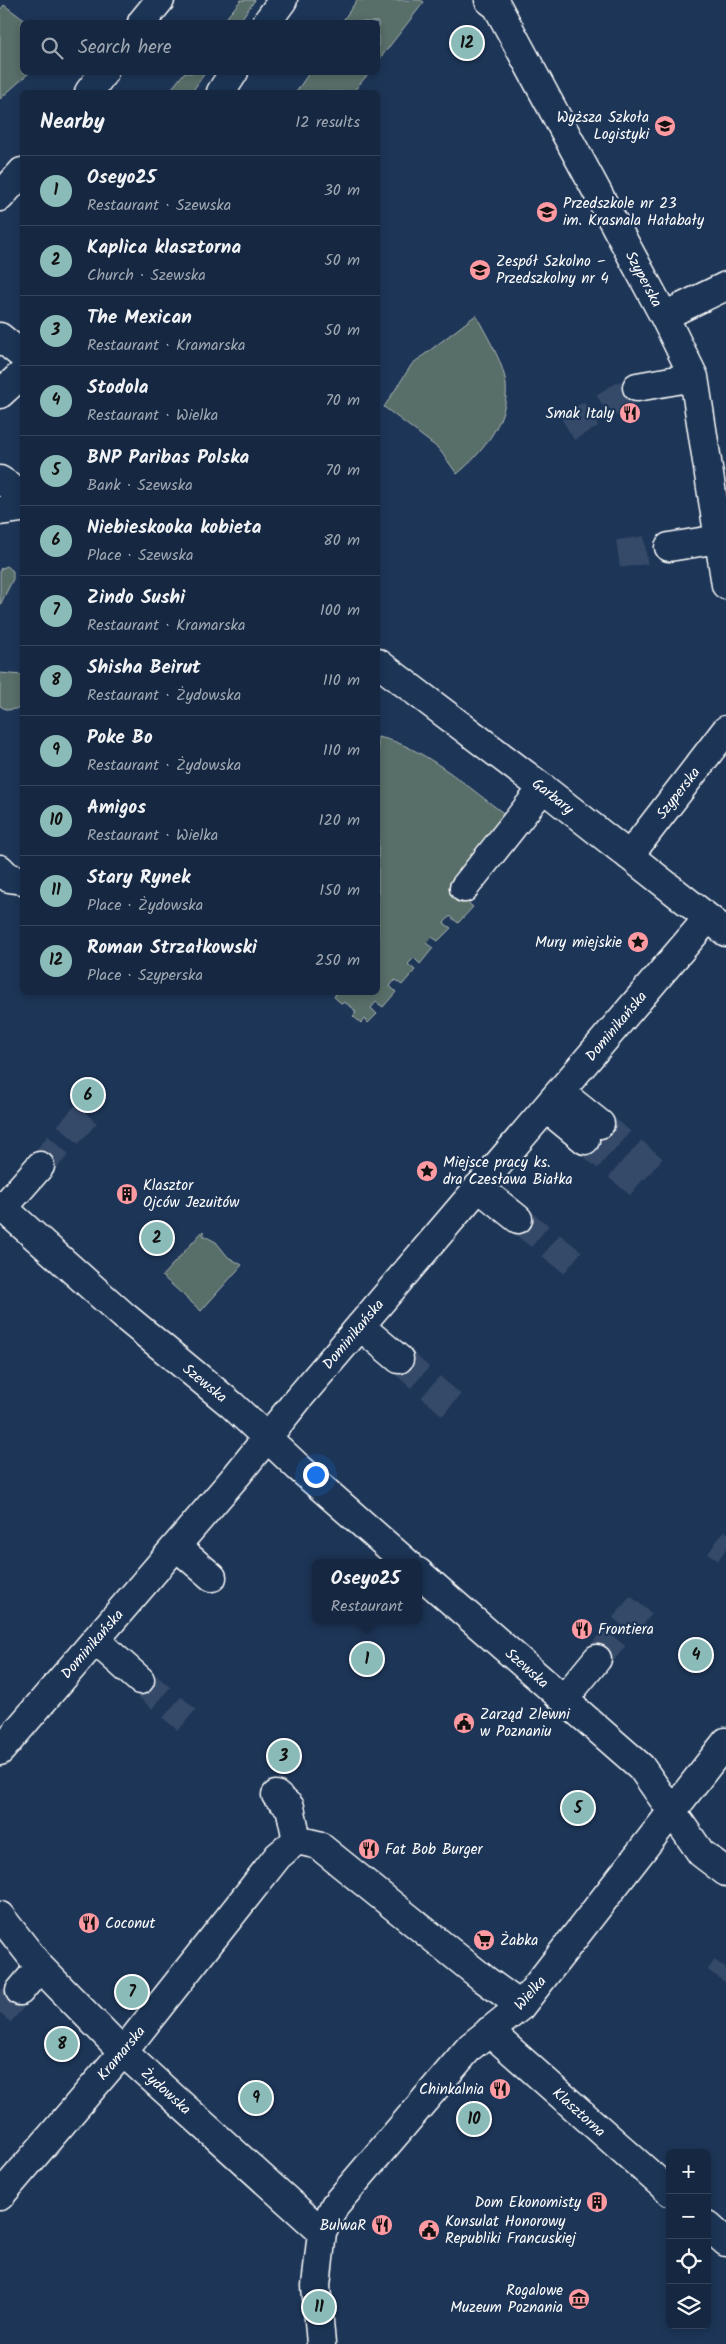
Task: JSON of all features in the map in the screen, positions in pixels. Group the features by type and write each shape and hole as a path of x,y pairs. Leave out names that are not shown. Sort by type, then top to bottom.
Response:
{"street":[{"path":"144,20 160,0"},
{"path":"268,20 283,0"},
{"name":"Szyperska","path":"489,0 497,6 664,316 694,377 726,585"},
{"path":"90,90 102,75"},
{"path":"222,90 232,75"},
{"path":"0,197 20,174"},
{"path":"664,316 726,286"},
{"path":"0,337 20,353"},
{"path":"0,394 20,376"},
{"path":"638,387 694,377"},
{"path":"0,480 20,493"},
{"path":"0,510 20,508"},
{"path":"669,547 719,539"},
{"name":"Garbary","path":"380,665 543,788 717,925"},
{"name":"Szyperska","path":"629,856 726,730"},
{"path":"464,888 543,788"},
{"path":"0,869 9,878 20,880"},
{"name":"Dominikańska","path":"0,1751 237,1475 266,1437 553,1100 717,925"},
{"path":"553,1100 592,1132"},
{"path":"2,1206 40,1166"},
{"path":"478,1188 518,1219"},
{"name":"Szewska","path":"2,1206 123,1316 232,1405 403,1559"},
{"path":"360,1326 399,1359"},
{"path":"176,1546 212,1577"},
{"name":"Szewska","path":"422,1575 640,1767 702,1853 726,1872"},
{"path":"95,1640 140,1680"},
{"path":"564,1699 597,1659"},
{"name":"Wielka","path":"321,2344 316,2286 322,2232 335,2205 470,2047 522,2006 726,1742"},
{"path":"287,1801 297,1840 318,1844 484,1979 522,2006"},
{"name":"Kramarska","path":"0,2196 123,2052 278,1856 297,1840"},
{"name":"Żydowska","path":"0,1916 40,1967 123,2052 322,2232"},
{"path":"20,1990 40,1967"},
{"name":"Klasztorna","path":"489,2031 664,2196"},
{"path":"711,2229 726,2242"}],"green space":[{"path":"241,0 255,0 240,20 225,20"},
{"path":"357,0 421,0 424,2 380,58 380,20 343,20"},
{"path":"4,5 24,20 20,20 20,75 27,75 0,99 0,10"},
{"path":"182,75 204,75 193,90 171,90"},
{"path":"308,75 367,75 355,90 297,90"},
{"path":"476,315 500,362 505,378 505,406 494,432 486,444 457,474 439,449 384,407 412,364"},
{"path":"7,566 13,571 13,579 0,605 0,569"},
{"path":"0,673 20,675 20,708 7,710 0,706"},
{"path":"380,738 412,749 428,758 506,815 449,886 473,907 458,923 450,916 444,923 451,928 438,941 432,937 426,943 433,948 420,964 414,958 408,964 415,970 402,985 395,980 390,986 396,992 383,1007 376,1002 371,1008 377,1014 368,1023 364,1019 361,1023 353,1016 356,1013 353,1008 344,1002 342,1004 334,997 335,995 380,995"},
{"path":"203,1231 204,1236 216,1242 228,1257 242,1265 201,1311 162,1276"}],"tunnel":[{"path":"567,428 637,387"},
{"path":"618,554 669,547"},
{"path":"40,1166 88,1112"},
{"path":"600,1124 655,1170"},
{"path":"585,1140 642,1187"},
{"path":"518,1219 576,1265"},
{"path":"399,1359 455,1408"},
{"path":"716,1542 726,1549"},
{"path":"597,1659 642,1604"},
{"path":"140,1680 187,1720"},
{"path":"719,1978 726,1968"},
{"path":"0,2013 20,1991"}],"place":[{"name":"Roman Strzałkowski","path":"467,43"},
{"name":"Wyższa Szkoła Logistyki","path":"665,126"},
{"name":"Przedszkole nr 23 im. Krasnala Hałabały","path":"547,212"},
{"name":"Zespół Szkolno – Przedszkolny nr 4","path":"480,270"},
{"name":"Smak Italy","path":"630,413"},
{"name":"Mury miejskie","path":"638,942"},
{"name":"Niebieskooka kobieta","path":"88,1095"},
{"name":"Miejsce pracy ks. dra Czesława Białka","path":"427,1171"},
{"name":"Klasztor Ojców Jezuitów","path":"127,1194"},
{"name":"Kaplica klasztorna","path":"157,1238"},
{"name":"Frontiera","path":"582,1629"},
{"name":"Stodola","path":"696,1655"},
{"name":"Oseyo25","path":"367,1659"},
{"name":"Zarząd Zlewni w Poznaniu","path":"464,1723"},
{"name":"The Mexican","path":"284,1756"},
{"name":"BNP Paribas Polska","path":"578,1808"},
{"name":"Fat Bob Burger","path":"369,1849"},
{"name":"Coconut","path":"89,1923"},
{"name":"Żabka","path":"484,1940"},
{"name":"Zindo Sushi","path":"132,1992"},
{"name":"Shisha Beirut","path":"62,2044"},
{"name":"Chinkalnia","path":"500,2089"},
{"name":"Poke Bo","path":"256,2098"},
{"name":"Amigos","path":"474,2119"},
{"name":"Dom Ekonomisty","path":"597,2202"},
{"name":"BulwaR","path":"382,2225"},
{"name":"Konsulat Honorowy Republiki Francuskiej","path":"429,2230"},
{"name":"Rogalowe Muzeum Poznania","path":"579,2299"},
{"name":"Stary Rynek","path":"319,2307"}]}
